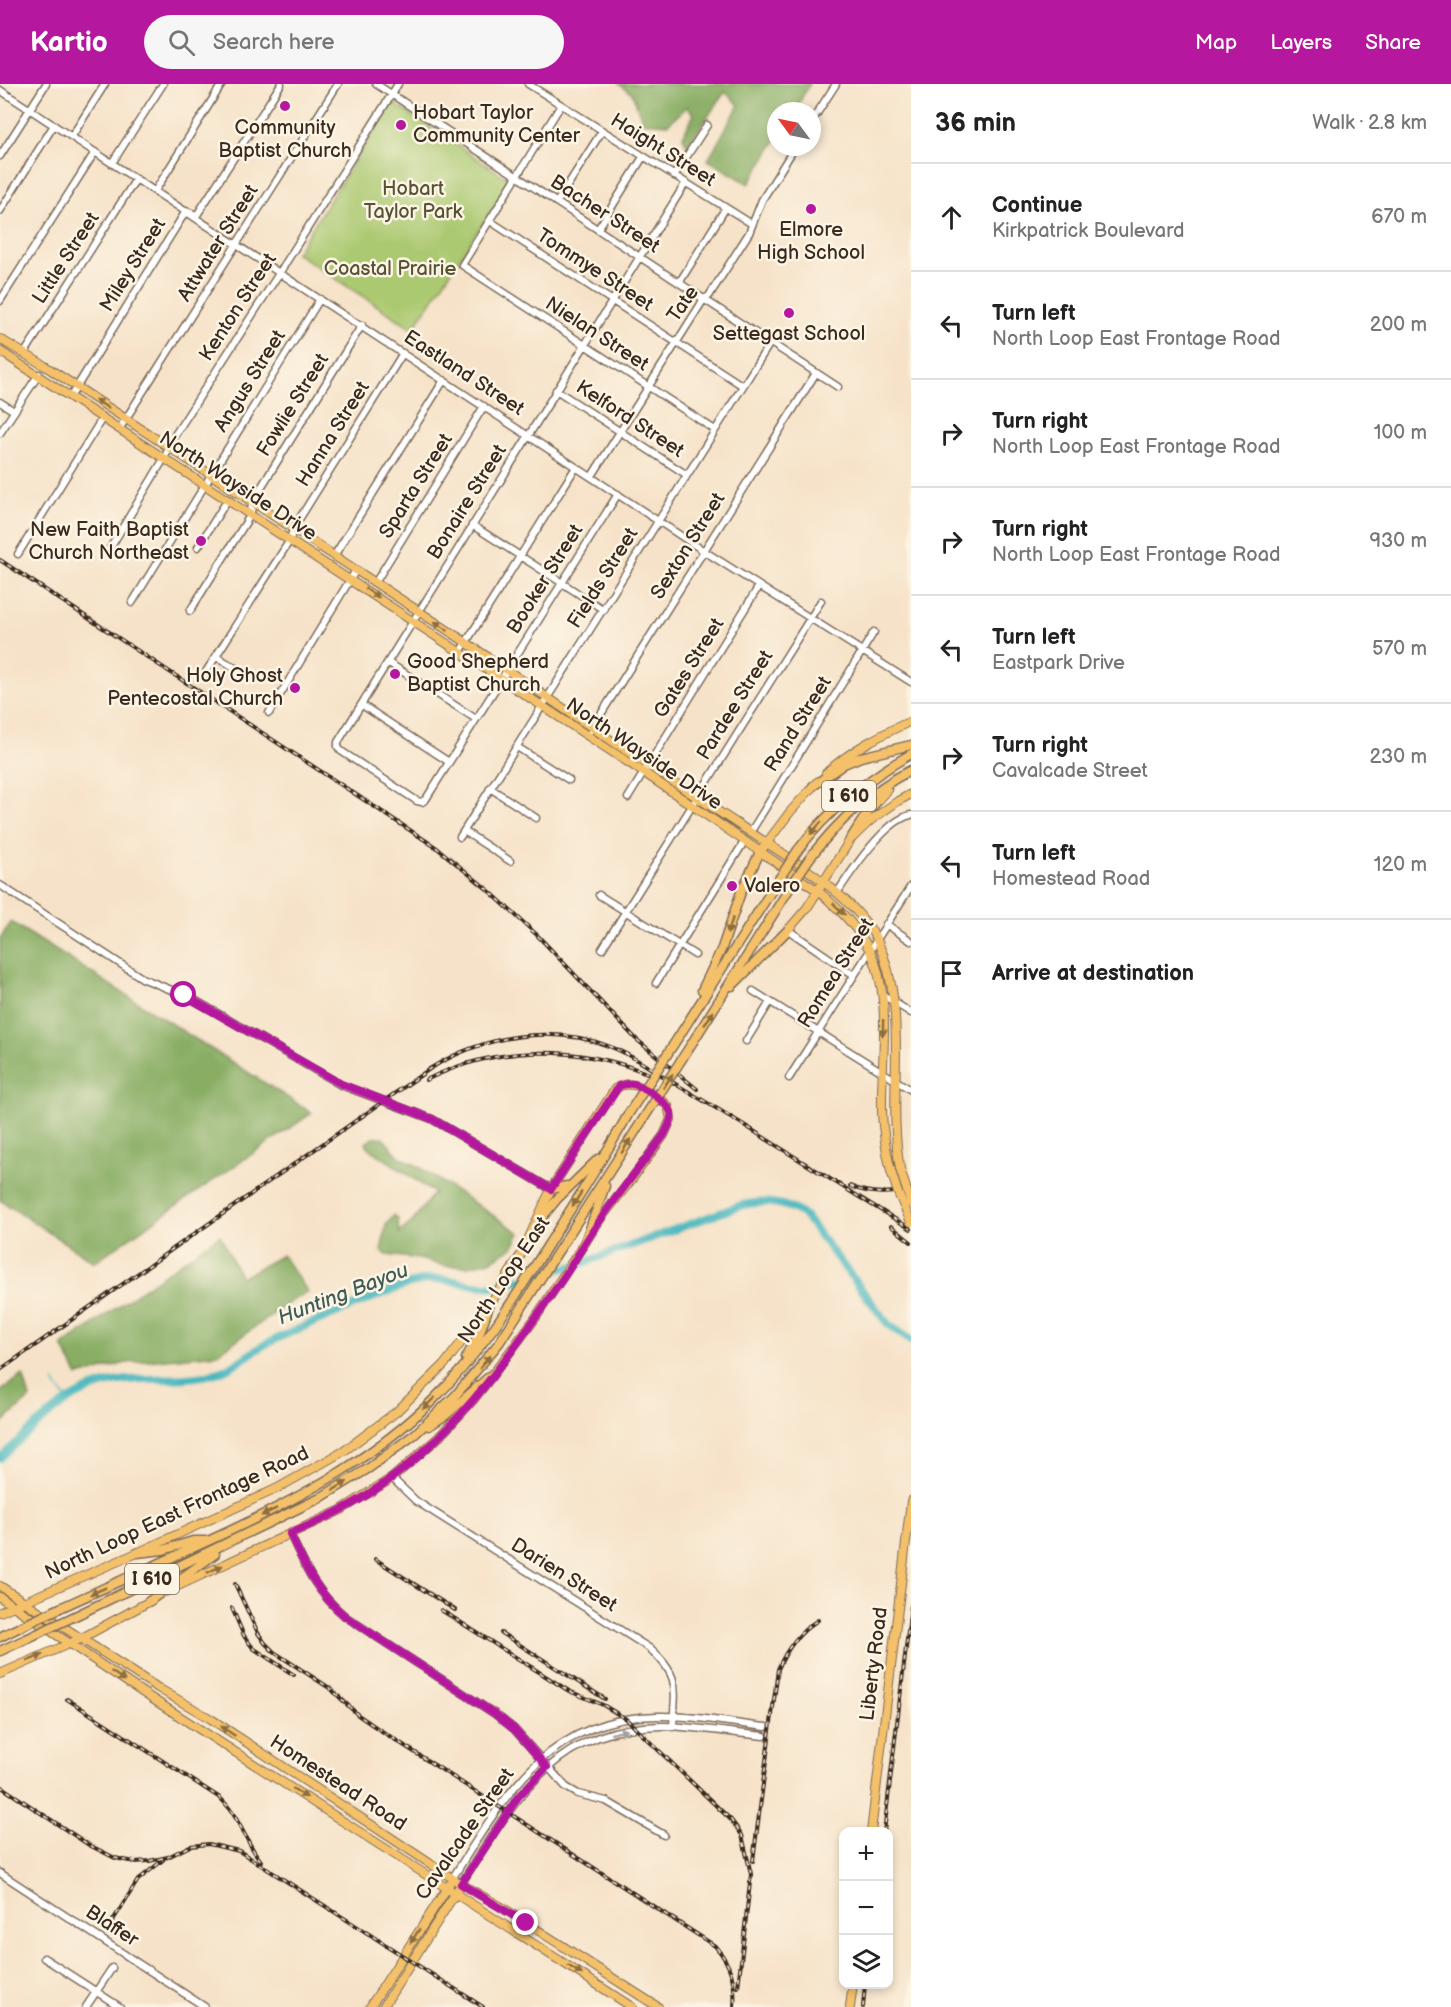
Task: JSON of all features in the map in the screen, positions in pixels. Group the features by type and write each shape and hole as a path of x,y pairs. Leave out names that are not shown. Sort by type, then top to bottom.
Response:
{"highway":[{"path":"813,786 844,764 861,757 911,745"},
{"name":"North Loop East","path":"0,1637 300,1496 339,1474 381,1445 411,1420 457,1375 484,1343 519,1292 629,1113 798,850 824,819 853,792 911,754"},
{"path":"850,840 881,795 911,771"},
{"name":"North Loop East","path":"0,1652 328,1494 369,1468 415,1434 448,1403 499,1343 810,859 834,828 862,802 896,778 911,771"},
{"path":"700,1003 703,988 722,948 741,892 760,852"},
{"path":"723,995 788,930"},
{"path":"535,1226 572,1183 608,1150"},
{"path":"585,1242 610,1170"},
{"path":"551,1189 564,1188 572,1183"},
{"path":"457,1375 480,1332 489,1306"},
{"path":"415,1434 439,1420 492,1374"},
{"path":"137,1554 163,1550 193,1541 208,1541"},
{"path":"148,1602 232,1541"}],"main road":[{"name":"North Wayside Drive","path":"0,339 45,366 466,642 544,702"},
{"name":"North Wayside Drive","path":"0,351 39,374 501,679 544,702 646,769 697,797 823,883 859,912 876,939 892,978 896,1002 895,1170 898,1193 911,1222"},
{"path":"39,374 45,366"},
{"path":"760,852 789,812 832,767 862,745 911,721"},
{"name":"North Wayside Drive","path":"646,769 692,806 818,891 854,924 870,950 883,994 883,1128 895,1170 911,1203"},
{"path":"788,930 807,908 850,840 871,820 911,794"},
{"name":"North Loop East Frontage Road","path":"0,1612 137,1554 276,1489 368,1435 396,1412 438,1371 470,1334 522,1253 551,1189 619,1086 630,1083 637,1085 668,1106 671,1119 664,1135 474,1399 428,1448 392,1478 341,1510 148,1602 80,1639 0,1674"},
{"name":"Liberty Road","path":"872,1827 911,1501"},
{"name":"Homestead Road","path":"0,1586 80,1639 211,1719 452,1879 658,2007"},
{"name":"Homestead Road","path":"0,1597 151,1698 631,2006"},
{"path":"151,1698 158,1688"},
{"path":"204,1731 211,1719"},
{"path":"278,1780 284,1768"},
{"path":"322,1807 328,1798"},
{"path":"386,1847 390,1838"},
{"name":"Cavalcade Street","path":"370,2007 452,1879"},
{"name":"Cavalcade Street","path":"383,2007 461,1884"},
{"path":"519,1934 526,1923"},
{"path":"559,1960 566,1948"},
{"path":"850,2007 852,1989"},
{"path":"631,2006 638,1994"}],"street":[{"path":"0,156 46,84"},
{"path":"72,136 105,84"},
{"path":"112,163 163,84"},
{"path":"154,191 222,84"},
{"name":"Miley Street","path":"71,396 186,211 197,215 281,84"},
{"name":"Attwater Street","path":"120,428 338,84"},
{"name":"Bacher Street","path":"376,84 838,387"},
{"name":"Kenton Street","path":"109,549 169,447 398,84"},
{"name":"Haight Street","path":"528,84 752,224"},
{"path":"821,107 836,84"},
{"name":"Eastland Street","path":"0,90 704,551 911,682"},
{"path":"490,221 561,105"},
{"path":"0,211 54,125"},
{"path":"674,176 707,125"},
{"path":"557,202 602,131"},
{"path":"0,301 95,152"},
{"name":"Tate","path":"592,476 704,299 710,296 749,233 762,200 789,156"},
{"path":"598,229 643,157"},
{"name":"Little Street","path":"24,354 136,179"},
{"name":"Bonaire Street","path":"422,802 338,747 338,742 685,183"},
{"name":"Tate","path":"679,283 725,209"},
{"name":"Nielan Street","path":"490,221 462,265 715,430"},
{"name":"Tommye Street","path":"490,221 743,386"},
{"name":"Angus Street","path":"132,603 320,299"},
{"name":"Fowlie Street","path":"252,502 362,325"},
{"name":"Fields Street","path":"510,861 462,834 770,343"},
{"name":"Hanna Street","path":"204,675 290,540 293,529 403,353"},
{"name":"Sexton Street","path":"590,732 816,373"},
{"path":"0,433 39,374"},
{"path":"334,556 444,380"},
{"name":"Kelford Street","path":"556,390 687,475"},
{"path":"0,402 14,411"},
{"name":"Sparta Street","path":"375,583 484,406"},
{"path":"18,554 103,417"},
{"path":"460,652 576,467"},
{"name":"Booker Street","path":"422,802 426,800 618,494"},
{"path":"198,547 228,499"},
{"path":"190,610 251,514 252,502"},
{"path":"472,525 604,610"},
{"path":"268,713 356,570"},
{"name":"Gates Street","path":"628,798 759,586"},
{"name":"Pardee Street","path":"602,949 821,601"},
{"name":"Rand Street","path":"750,833 874,632"},
{"path":"216,656 248,676"},
{"path":"389,663 476,719"},
{"path":"362,705 449,762"},
{"path":"517,747 569,780"},
{"path":"490,788 536,818"},
{"path":"837,893 869,848 889,828 911,815"},
{"path":"656,983 744,842"},
{"path":"0,885 142,978 190,998 341,1084 432,1119 551,1189"},
{"name":"Romea Street","path":"789,1078 911,886"},
{"path":"599,895 695,955"},
{"path":"886,924 911,941"},
{"path":"788,930 854,975"},
{"path":"753,991 911,1090"},
{"path":"883,994 911,1013"},
{"path":"746,1041 770,1002"},
{"name":"Darien Street","path":"392,1478 416,1501 649,1648 672,1674 675,1700 673,1727"},
{"path":"290,1534 313,1582 328,1602 346,1617 495,1714 514,1729 566,1787 578,1794 606,1800 664,1834"},
{"name":"Cavalcade Street","path":"452,1879 512,1789 540,1760 562,1744 582,1734 626,1719 657,1716 766,1727"},
{"path":"747,1735 748,1725"},
{"name":"Cavalcade Street","path":"461,1884 518,1797 547,1767 585,1743 622,1731 651,1727 673,1727 764,1737"},
{"path":"582,1734 585,1743"},
{"path":"490,1819 499,1824"},
{"name":"Blaffer","path":"0,1873 205,2007"},
{"path":"44,1958 120,2007"},
{"path":"86,2007 112,1968"}],"green space":[{"path":"619,84 810,84 799,102 767,102 767,155 749,184 708,160 739,105 725,92 687,146 683,136 694,114 687,107 668,124 643,122 632,93"},
{"name":"Hobart Taylor Park","path":"392,102 511,181 413,329 296,253"},
{"path":"11,922 312,1113 94,1262 0,1200 0,938"},
{"path":"382,1137 400,1157 520,1233 513,1247 490,1261 469,1266 445,1266 420,1259 387,1255 381,1251 386,1225 394,1215 398,1219 399,1233 412,1222 434,1193 369,1148 366,1143 373,1138"},
{"path":"220,1235 241,1278 282,1255 308,1292 290,1302 217,1354 126,1363 78,1376 62,1346"},
{"path":"23,1375 30,1398 0,1425 0,1392"}],"waterway":[{"name":"Hunting Bayou","path":"0,1458 55,1410 86,1391 102,1385 120,1381 194,1377 219,1372 287,1334 407,1285 435,1279 479,1286 497,1286 583,1263 739,1206 756,1203 773,1203 789,1207 805,1216 888,1324 911,1340"},
{"path":"53,1381 68,1401"}],"railway":[{"path":"0,560 437,848 487,889 537,935 636,1039 697,1089"},
{"path":"0,1370 431,1068 473,1048 519,1036 565,1036 588,1040 624,1053 911,1229"},
{"path":"426,1080 480,1060 535,1053 592,1057 647,1073"},
{"path":"850,1186 880,1193 911,1189"},
{"path":"891,1226 911,1242"},
{"path":"375,1559 455,1610"},
{"path":"235,1584 258,1633 274,1652 331,1689 358,1715 377,1728 715,1946 729,1967 734,1990 734,2007"},
{"path":"885,1827 911,1606"},
{"path":"232,1608 244,1636 253,1648 294,1675"},
{"path":"441,1610 569,1691 603,1705 626,1719 731,1820 742,1835 751,1874 738,1987"},
{"path":"753,1861 778,1669 794,1641 818,1620"},
{"path":"501,1633 605,1699"},
{"path":"67,1699 220,1798 232,1812 261,1861"},
{"path":"0,1786 89,1845 115,1858 134,1862 149,1861 168,1857 190,1846 209,1844 239,1851 483,2007"},
{"path":"107,1930 138,1880 163,1860"},
{"path":"863,2007 865,1989"}],"place":[{"name":"Community Baptist Church","path":"285,106"},
{"name":"Hobart Taylor Community Center","path":"401,125"},
{"name":"Elmore High School","path":"811,209"},
{"name":"Settegast School","path":"789,313"},
{"name":"New Faith Baptist Church Northeast","path":"201,541"},
{"name":"Good Shepherd Baptist Church","path":"395,674"},
{"name":"Holy Ghost Pentecostal Church","path":"295,688"},
{"name":"Valero","path":"732,886"}],"route":[{"path":"184,995 313,1070 341,1084 432,1119 551,1189 619,1086 630,1083 637,1085 665,1103 671,1113 671,1119 664,1135 601,1218 534,1320 452,1424 407,1466 367,1495 290,1534 313,1582 328,1602 346,1617 495,1714 514,1729 547,1767 518,1797 461,1884 526,1923"}],"park label":[{"name":"Coastal Prairie","path":"390,269"}]}
